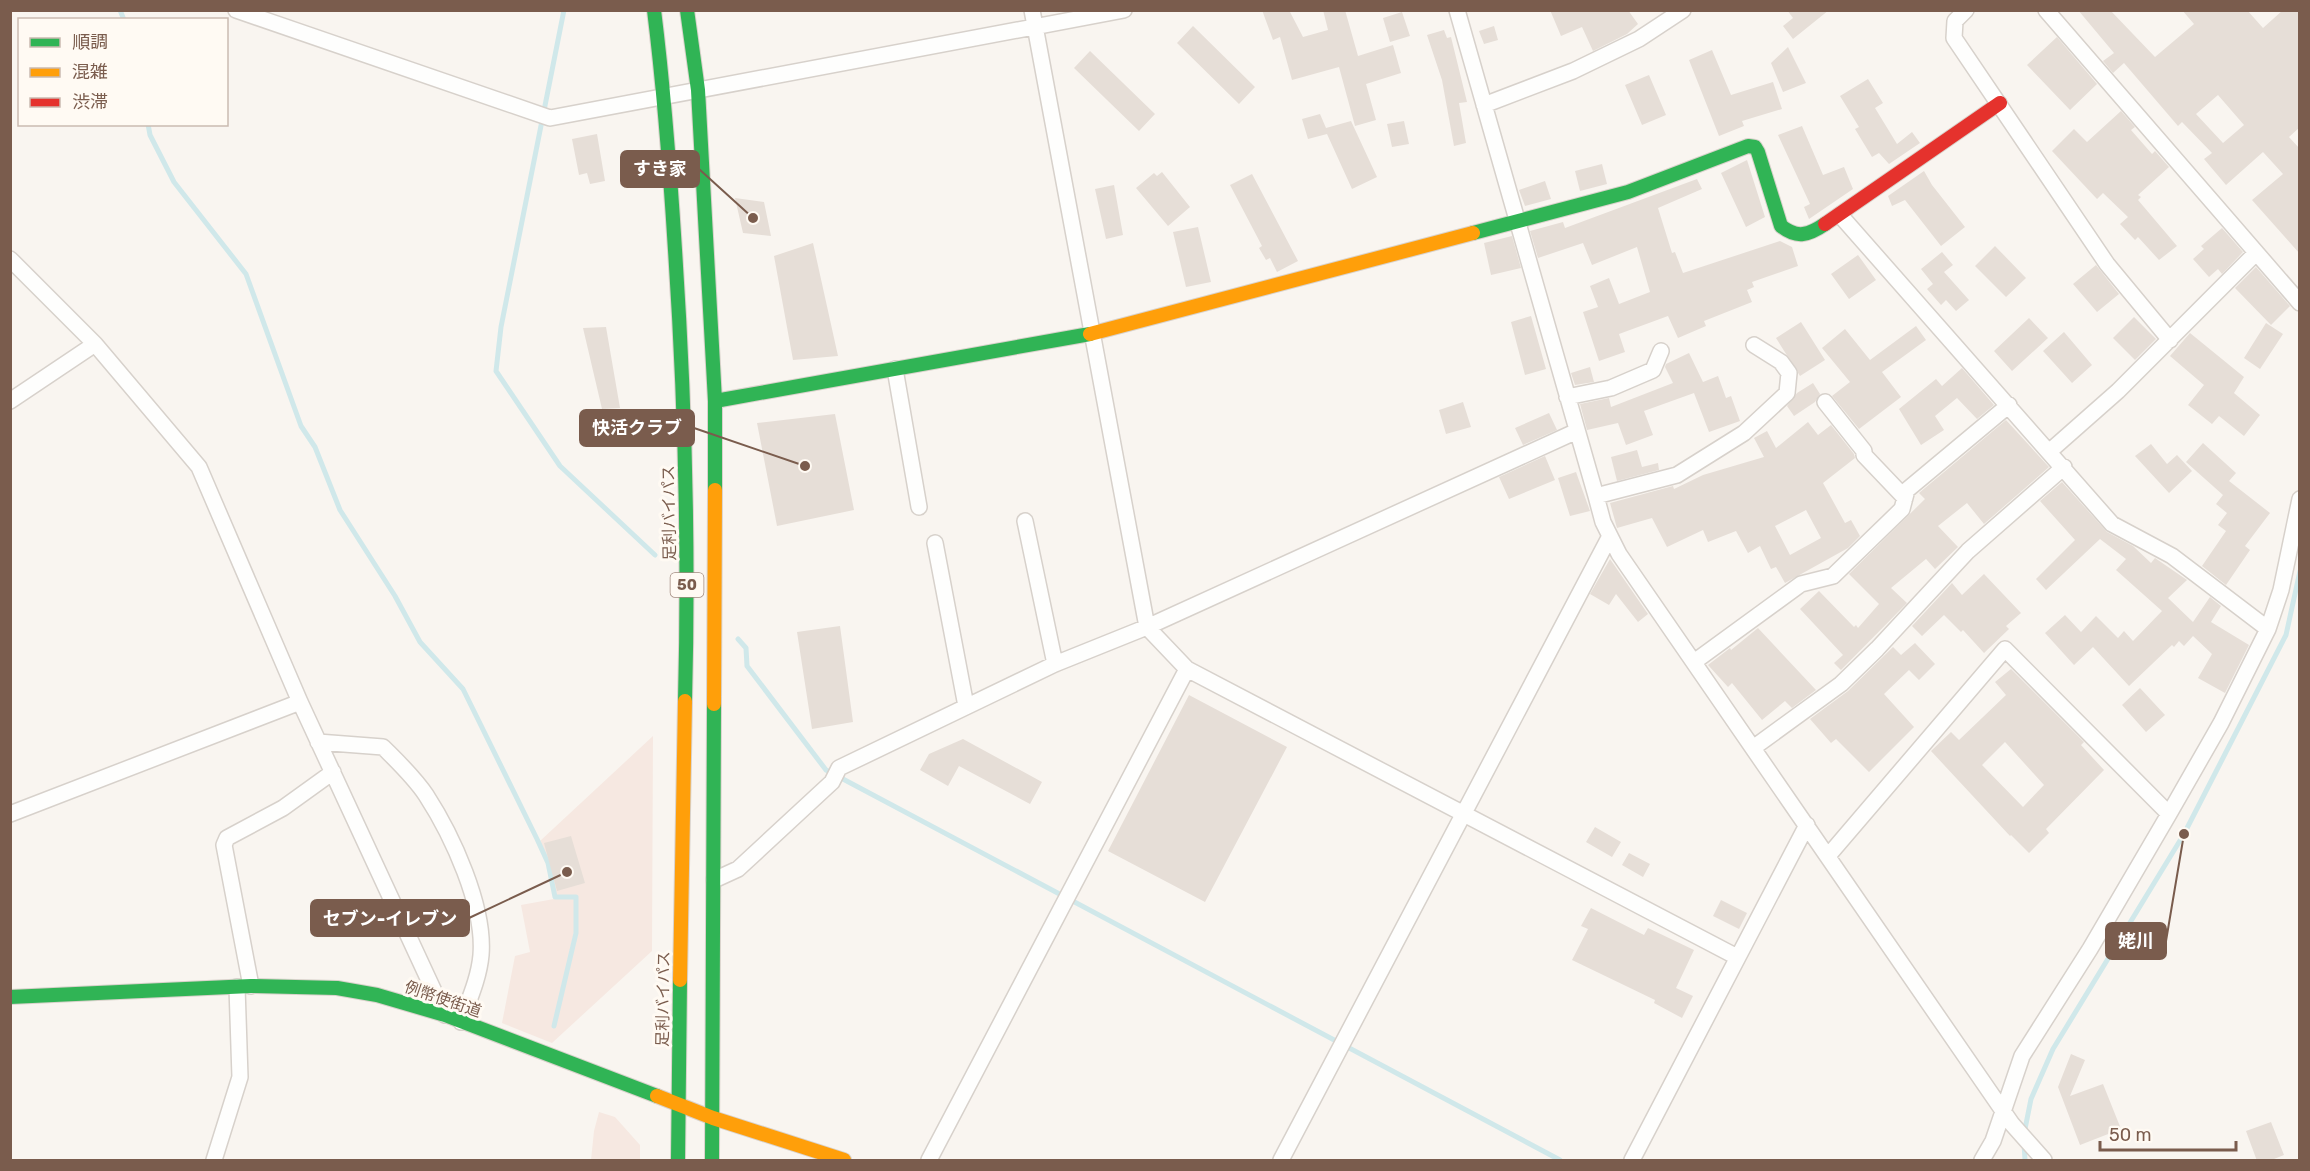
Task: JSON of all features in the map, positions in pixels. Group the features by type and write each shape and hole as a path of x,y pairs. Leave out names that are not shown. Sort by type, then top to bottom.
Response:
{"main road":[{"name":"足利バイパス","path":"654,10 665,94 685,402 687,614 678,1161"},
{"name":"50","path":"687,10 698,90 715,400 712,1161"},
{"path":"715,400 1093,334 1628,192 1748,146 1755,147 1758,152 1781,226 1786,231 1809,235 2000,104"},
{"name":"例幣使街道","path":"10,997 244,986 337,988 377,995 446,1015 713,1118 844,1161"}],"street":[{"path":"237,10 543,116 698,90 1124,10"},
{"path":"1032,10 1147,627 1186,669 1737,957"},
{"path":"1457,10 1596,496 1619,554 2013,1124 2044,1161"},
{"path":"1484,105 1573,71 1639,39 1683,10"},
{"path":"1966,10 1955,21 1954,38 2107,264 2170,340"},
{"path":"2046,10 2255,254 2300,303"},
{"path":"1840,215 2112,524 2172,556 2268,629"},
{"path":"2050,451 2170,340 2255,254"},
{"path":"10,259 95,344 199,467 318,742 446,1015"},
{"path":"10,401 95,344"},
{"path":"1596,496 1677,475 1744,433 1787,393 1789,373 1781,362 1754,345"},
{"path":"1567,397 1611,388 1653,370 1661,351"},
{"path":"895,369 919,507"},
{"path":"1825,402 1864,451 1864,455 1905,498"},
{"path":"1694,662 1801,584 1833,576 1902,509 1907,490 2009,405"},
{"path":"714,880 738,869 835,775 966,706 1055,664 1147,627 1577,431"},
{"path":"1754,748 1841,684 1877,649 1968,551 2064,467"},
{"path":"1982,1161 2004,1111 2022,1056 2090,949 2169,814 2221,723 2268,629 2281,590 2300,499"},
{"path":"1025,521 1055,664"},
{"path":"1281,1161 1462,813 1610,536"},
{"path":"935,543 966,706"},
{"path":"1828,856 2005,649 2169,814"},
{"path":"929,1161 1186,669"},
{"path":"10,814 300,702"},
{"path":"318,742 383,747 425,793 437,813 468,884 481,939 478,975 461,1022"},
{"path":"214,1161 240,1077 244,986 224,845 227,838 283,808 333,772"},
{"path":"1632,1161 1807,825"}],"shaded area":[{"path":"653,736 652,951 552,1043 502,1023 515,956 530,952 521,905 554,899 574,899 574,932 553,1026 556,1024 577,933 577,895 556,895 540,841"},
{"path":"599,1112 615,1117 640,1145 640,1160 591,1160 594,1131"}],"building":[{"path":"1262,10 1289,10 1303,37 1328,30 1323,10 1345,10 1358,56 1393,45 1401,73 1366,84 1376,120 1355,126 1339,67 1292,80 1280,37 1273,40"},
{"path":"1550,10 1628,10 1638,24 1627,34 1593,51 1582,27 1561,36"},
{"path":"1787,10 1829,10 1793,39 1783,26 1793,18"},
{"path":"2078,10 2110,10 2155,57 2194,24 2182,10 2247,10 2263,28 2283,10 2300,10 2300,127 2289,137 2300,149 2300,254 2252,200 2283,174 2263,152 2226,185 2204,159 2212,153 2182,122 2178,126 2124,63 2113,73 2103,61 2114,53","holes":["2218,95 2244,125 2223,143 2196,114"]},
{"path":"1402,12 1410,36 1390,42 1383,18"},
{"path":"1193,26 1255,87 1239,104 1177,43"},
{"path":"1494,26 1498,40 1484,44 1479,31"},
{"path":"1444,30 1447,38 1451,37 1467,102 1459,103 1466,143 1454,146 1442,80 1427,35"},
{"path":"2057,37 2097,84 2070,110 2027,65"},
{"path":"1788,47 1806,83 1783,92 1771,63"},
{"path":"1712,50 1731,95 1773,82 1782,109 1742,121 1744,126 1719,136 1689,60"},
{"path":"1090,51 1155,114 1139,131 1074,68"},
{"path":"1649,75 1666,115 1642,125 1625,85"},
{"path":"1868,79 1883,103 1875,108 1897,144 1912,132 1920,143 1889,164 1879,153 1872,157 1855,129 1859,127 1840,96"},
{"path":"2121,111 2135,127 2131,130 2152,154 2155,151 2169,167 2138,195 2141,197 2138,200 2177,246 2159,260 2138,237 2135,240 2120,224 2128,217 2103,193 2097,199 2052,151 2074,129 2087,142"},
{"path":"1320,114 1326,128 1351,121 1377,177 1352,189 1327,134 1308,139 1302,119"},
{"path":"1404,121 1409,144 1392,147 1387,124"},
{"path":"1802,126 1823,175 1844,167 1853,189 1809,219 1804,207 1810,204 1778,135"},
{"path":"597,134 605,181 590,184 587,173 579,175 572,139"},
{"path":"1747,160 1765,217 1746,227 1721,173"},
{"path":"1602,164 1607,184 1580,191 1575,171"},
{"path":"1924,171 1932,185 1965,227 1941,246 1905,200 1892,206 1888,196"},
{"path":"1162,172 1190,207 1168,226 1136,188 1154,173 1157,176"},
{"path":"1252,174 1298,261 1277,272 1270,258 1266,260 1259,248 1262,246 1230,185"},
{"path":"1697,179 1702,189 1658,208 1672,253 1675,252 1683,273 1780,241 1792,247 1798,266 1752,282 1754,287 1747,290 1752,302 1704,321 1706,326 1678,338 1668,316 1619,334 1625,352 1599,361 1583,312 1598,307 1590,286 1609,278 1619,304 1650,292 1637,247 1592,265 1583,243 1538,258 1530,231 1563,222 1565,228"},
{"path":"1545,181 1551,199 1525,206 1519,190"},
{"path":"1114,185 1123,235 1106,239 1095,189"},
{"path":"735,198 764,202 771,236 743,233"},
{"path":"1198,227 1211,282 1186,287 1173,232"},
{"path":"2222,228 2243,252 2222,274 2218,269 2209,277 2193,259 2204,249 2201,246"},
{"path":"1512,236 1521,268 1491,275 1484,243"},
{"path":"813,243 838,356 793,360 774,256"},
{"path":"1995,246 2026,278 2006,297 1975,266"},
{"path":"1942,252 1953,265 1944,272 1969,300 1956,311 1946,300 1941,305 1927,289 1933,284 1921,269"},
{"path":"1858,255 1876,280 1849,299 1831,274"},
{"path":"2096,265 2119,294 2097,312 2073,284"},
{"path":"2256,267 2290,306 2271,325 2235,288"},
{"path":"1531,316 1546,369 1525,375 1511,322"},
{"path":"2134,317 2156,339 2135,360 2113,338"},
{"path":"2029,318 2048,338 2012,371 1994,351"},
{"path":"1801,322 1825,360 1800,376 1776,338"},
{"path":"2266,323 2283,334 2260,369 2244,358"},
{"path":"1916,326 1926,340 1882,372 1901,397 1859,429 1832,396 1850,382 1822,348 1845,329 1870,360"},
{"path":"606,327 620,408 602,409 583,328"},
{"path":"2064,332 2092,365 2072,383 2043,351"},
{"path":"2190,333 2244,377 2234,393 2260,415 2244,436 2219,416 2212,424 2188,405 2204,385 2170,356"},
{"path":"1689,353 1703,382 1718,376 1726,398 1731,396 1740,421 1709,432 1694,393 1644,411 1653,435 1626,445 1618,423 1587,430 1580,404 1609,398 1611,407 1673,383 1665,367 1666,364"},
{"path":"1590,367 1594,382 1575,385 1571,373"},
{"path":"1962,368 1994,405 1977,419 1957,398 1935,416 1944,430 1921,445 1899,409 1936,379 1942,386"},
{"path":"1813,383 1820,394 1815,402 1794,416 1787,406 1797,393"},
{"path":"1463,402 1471,427 1446,434 1439,410"},
{"path":"1549,413 1557,430 1523,445 1515,428"},
{"path":"835,414 854,510 777,526 757,423"},
{"path":"2006,420 2049,467 1984,524 1967,503 1938,526 1958,547 1935,569 1926,559 1891,588 1907,603 1841,670 1834,663 1843,655 1800,609 1819,591 1854,627 1856,625 1858,628 1879,604 1849,574 1925,499 1919,493"},
{"path":"1808,422 1818,435 1831,425 1855,458 1823,483 1845,523 1851,520 1860,536 1848,548 1785,583 1776,567 1771,569 1760,546 1748,553 1736,531 1708,542 1703,530 1667,547 1652,518 1617,528 1610,503 1673,486 1674,489 1703,475 1764,457 1754,438 1767,431 1776,448","holes":["1806,510 1821,538 1790,555 1775,526"]},
{"path":"2203,443 2236,473 2229,481 2270,513 2245,546 2250,550 2226,585 2202,566 2226,531 2218,525 2227,513 2216,504 2223,495 2186,462"},
{"path":"2151,444 2167,464 2177,455 2192,471 2169,493 2135,456"},
{"path":"1637,450 1642,467 1658,463 1659,470 1617,481 1611,457"},
{"path":"1545,456 1555,480 1509,499 1499,477"},
{"path":"1576,472 1590,511 1570,516 1558,478"},
{"path":"2062,482 2107,532 2133,546 2151,563 2155,558 2187,580 2168,598 2193,622 2210,597 2221,606 2211,622 2249,645 2225,693 2198,678 2212,654 2193,636 2184,646 2179,641 2174,647 2172,645 2129,686 2093,647 2074,665 2045,633 2065,615 2081,632 2096,616 2118,638 2124,631 2133,641 2162,611 2116,570 2126,559 2100,539 2046,590 2036,579 2075,540 2040,501"},
{"path":"1610,559 1648,614 1638,622 1616,594 1609,605 1590,594"},
{"path":"1984,574 2021,613 2006,626 2009,629 1984,653 1963,630 1961,632 1944,615 1922,636 1912,626 1952,583 1962,595"},
{"path":"840,626 853,722 812,729 797,632"},
{"path":"1758,628 1816,690 1792,708 1785,701 1762,720 1732,683 1728,687 1708,665"},
{"path":"1915,643 1935,664 1919,680 1909,670 1884,694 1914,727 1869,772 1836,739 1831,743 1810,719 1848,691 1893,647 1901,655"},
{"path":"2011,669 2084,742 2081,745 2104,770 2046,829 2049,833 2029,853 2010,836 1931,751 1951,732 1959,740 2006,695 1995,682","holes":["2005,742 2044,785 2023,807 1982,765"]},
{"path":"2140,688 2165,715 2146,732 2122,705"},
{"path":"1189,695 1287,747 1205,902 1108,851"},
{"path":"963,739 1042,782 1030,804 959,766 948,786 920,770 929,754"},
{"path":"1595,827 1621,842 1612,857 1586,842"},
{"path":"571,836 585,883 557,891 544,843"},
{"path":"1629,853 1650,864 1643,877 1622,865"},
{"path":"1721,900 1747,913 1739,929 1713,916"},
{"path":"1591,908 1644,935 1648,928 1694,950 1676,988 1693,996 1682,1018 1654,1003 1655,1000 1572,960 1588,929 1581,926"},
{"path":"2071,1054 2085,1060 2070,1096 2103,1084 2121,1129 2080,1145 2058,1087"},
{"path":"2271,1122 2284,1155 2269,1161 2257,1161 2246,1131"}],"waterway":[{"path":"120,10 123,18"},
{"path":"564,10 501,327 496,371 560,466 655,555"},
{"path":"148,126 150,135 174,182 246,274 301,426 315,447 340,510 395,596 420,642 463,689 548,863 555,897 576,897 576,933 554,1026"},
{"path":"2024,1134 2031,1099 2053,1049 2184,834 2286,635 2300,571"},
{"path":"738,639 746,648 747,666 826,770 1560,1160"},
{"path":"2024,1143 2025,1160"}],"traffic: fast":[{"path":"654,10 669,160 681,363 686,531 685,701"},
{"path":"687,10 698,90 715,401 715,490"},
{"path":"1473,233 1628,192 1748,146 1755,147 1758,152 1781,226 1792,233 1803,234 1814,231 1825,224"},
{"path":"715,401 1090,334"},
{"path":"712,1160 714,704"},
{"path":"678,1160 680,980"},
{"path":"10,997 251,986 337,988 377,995 445,1015 657,1096"}],"traffic: slow":[{"path":"1090,334 1473,233"},
{"path":"714,704 715,490"},
{"path":"680,980 685,701"},
{"path":"657,1096 713,1118 844,1160"}],"traffic: jam":[{"path":"1825,224 2000,103"}],"place":[{"name":"すき家","path":"753,218"},
{"name":"快活クラブ","path":"805,466"},
{"name":"姥川","path":"2184,834"},
{"name":"セブン-イレブン","path":"567,872"}]}
